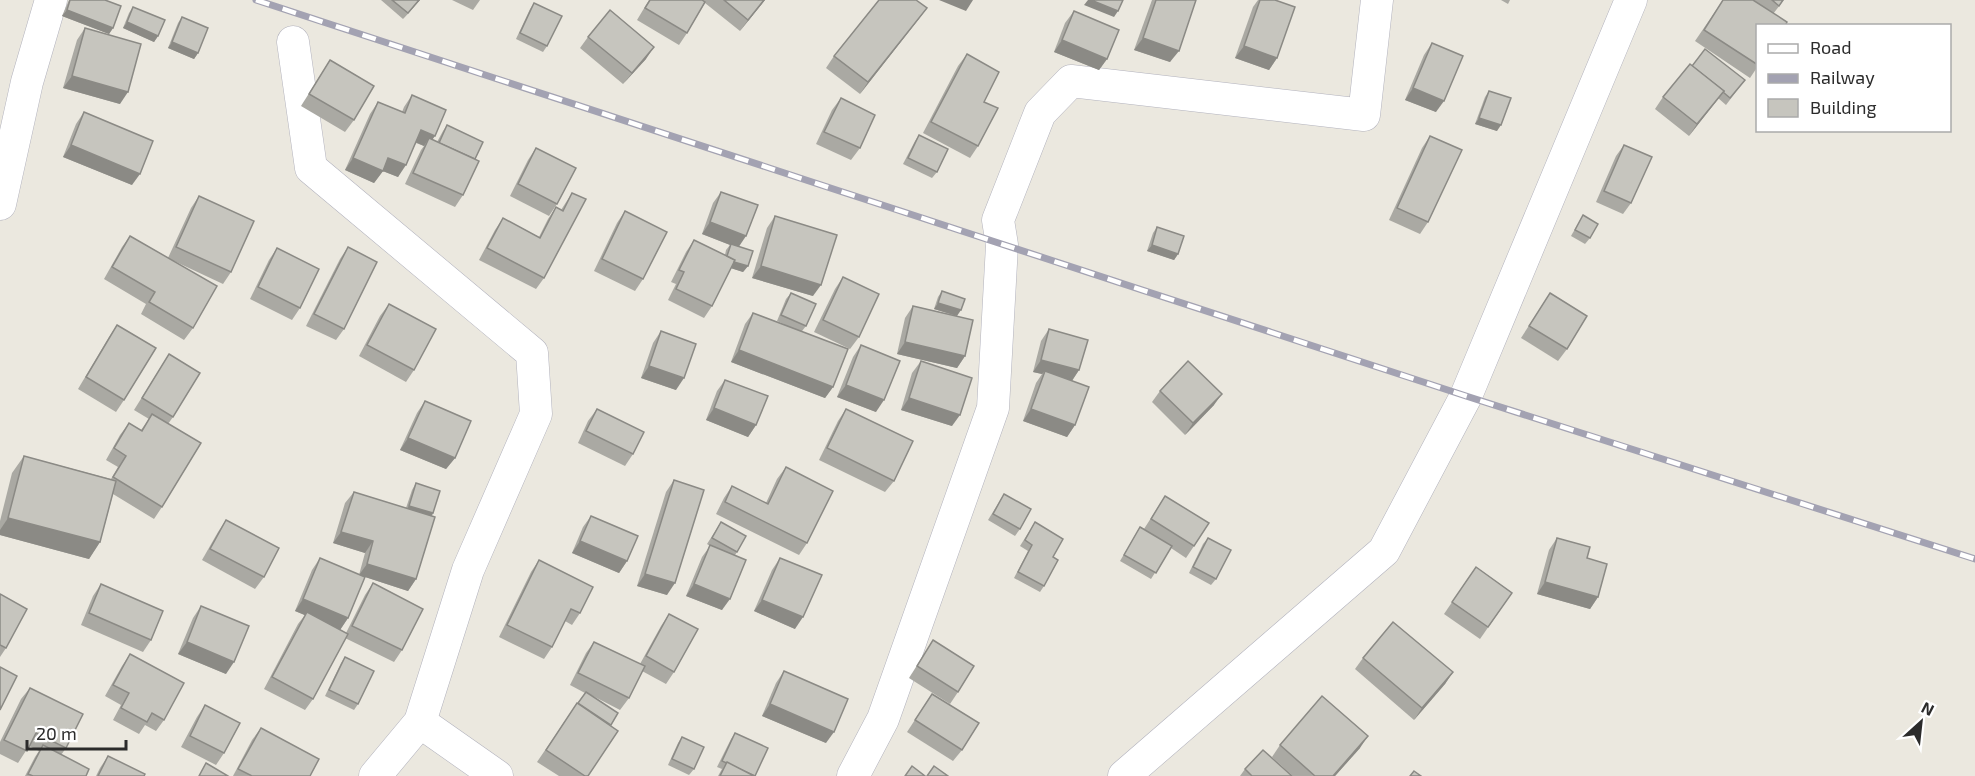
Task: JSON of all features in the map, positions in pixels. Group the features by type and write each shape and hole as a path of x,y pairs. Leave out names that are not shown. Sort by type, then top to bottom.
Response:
{"street":[{"path":"0,204 13,78 51,0"},
{"path":"853,776 883,719 993,408 1002,245 998,220 1040,113 1071,81 1364,114 1377,0"},
{"path":"1124,776 1384,551 1466,396 1631,0"},
{"path":"293,42 311,168 532,353 536,414 468,570 420,722 375,776"},
{"path":"420,722 497,776"}],"building":[{"path":"70,0 105,0 121,6 113,28 67,10"},
{"path":"392,0 419,0 408,13"},
{"path":"650,0 702,0 705,2 687,33 645,8"},
{"path":"724,0 764,0 748,20"},
{"path":"879,0 916,0 927,8 868,82 834,56"},
{"path":"1091,0 1123,0 1118,11"},
{"path":"1156,0 1196,0 1179,51 1143,38"},
{"path":"1260,0 1275,0 1295,7 1277,58 1244,46"},
{"path":"1723,0 1753,0 1787,22 1786,24 1756,24 1756,64 1704,30"},
{"path":"1772,0 1783,0 1779,6"},
{"path":"534,3 562,16 547,46 520,33"},
{"path":"133,7 165,20 158,36 127,22"},
{"path":"610,10 654,47 632,73 588,37"},
{"path":"1074,11 1119,30 1107,59 1062,40"},
{"path":"182,17 208,28 198,53 172,42"},
{"path":"85,28 141,44 128,92 72,76"},
{"path":"1432,43 1463,56 1444,101 1413,88"},
{"path":"1705,49 1745,80 1730,98 1692,66"},
{"path":"967,54 999,72 984,102 998,108 978,146 931,122"},
{"path":"330,60 374,86 354,120 309,94"},
{"path":"1690,64 1724,91 1697,124 1663,97"},
{"path":"1489,91 1511,98 1501,125 1479,118"},
{"path":"412,95 446,110 435,136 421,130 406,165 388,158 383,171 353,158 378,102 405,113"},
{"path":"841,98 875,115 860,148 824,132"},
{"path":"84,112 153,141 140,174 71,145"},
{"path":"447,125 483,142 475,159 439,143"},
{"path":"919,135 948,149 937,172 908,158"},
{"path":"1430,136 1462,150 1428,222 1397,208"},
{"path":"429,138 479,161 463,195 413,173"},
{"path":"1624,145 1652,157 1631,203 1604,191"},
{"path":"536,148 576,168 557,204 518,184"},
{"path":"721,192 758,205 746,236 710,222"},
{"path":"572,193 586,199 544,278 487,248 503,218 540,238 556,207 563,211"},
{"path":"199,196 254,221 231,272 176,247"},
{"path":"625,211 667,232 643,279 602,259"},
{"path":"1583,215 1598,224 1590,238 1575,230"},
{"path":"775,216 837,235 821,285 761,266"},
{"path":"1157,227 1184,236 1178,254 1152,245"},
{"path":"130,236 217,286 193,328 149,302 155,292 112,267"},
{"path":"694,240 735,260 712,306 676,289 684,272 679,270"},
{"path":"731,244 753,251 748,266 734,262 735,260 727,256"},
{"path":"348,247 377,262 344,329 314,314"},
{"path":"277,248 319,269 300,308 258,287"},
{"path":"843,277 879,294 859,337 823,320"},
{"path":"942,291 965,299 961,310 938,303"},
{"path":"791,293 816,304 806,326 781,315"},
{"path":"1550,293 1587,316 1567,349 1529,326"},
{"path":"389,304 436,329 414,370 367,345"},
{"path":"913,306 973,320 965,356 905,342"},
{"path":"753,313 848,349 833,387 739,350"},
{"path":"117,325 156,348 124,400 86,377"},
{"path":"1049,329 1088,340 1079,370 1041,360"},
{"path":"661,331 696,344 684,378 649,366"},
{"path":"861,345 900,361 884,400 846,385"},
{"path":"169,354 200,373 173,417 142,398"},
{"path":"921,361 972,378 960,415 909,398"},
{"path":"1188,361 1222,394 1193,423 1160,391"},
{"path":"1045,371 1089,387 1075,425 1031,409"},
{"path":"725,380 768,396 756,425 714,408"},
{"path":"425,401 471,421 455,458 408,438"},
{"path":"597,409 644,432 633,454 586,431"},
{"path":"846,409 913,441 894,481 827,448"},
{"path":"152,414 201,443 162,507 113,477 126,456 114,448 129,423 142,431"},
{"path":"24,456 116,481 100,542 8,518"},
{"path":"786,467 833,491 807,543 725,502 732,486 768,504"},
{"path":"674,480 704,490 675,583 645,574"},
{"path":"416,483 440,491 433,513 409,506"},
{"path":"354,492 435,517 416,579 367,564 373,541 341,532"},
{"path":"1004,494 1031,509 1020,529 993,514"},
{"path":"1165,496 1209,523 1194,546 1151,519"},
{"path":"591,516 638,536 627,561 580,541"},
{"path":"226,520 279,548 264,577 210,549"},
{"path":"721,522 746,536 737,552 712,538"},
{"path":"1035,522 1063,539 1053,557 1058,560 1044,586 1018,572 1032,545 1025,540"},
{"path":"1140,527 1172,546 1156,573 1124,555"},
{"path":"1208,538 1231,550 1216,579 1193,567"},
{"path":"1557,538 1590,547 1587,558 1607,564 1598,597 1545,582"},
{"path":"710,545 746,560 730,599 694,584"},
{"path":"320,558 365,577 348,618 303,599"},
{"path":"780,558 822,575 803,617 762,600"},
{"path":"539,560 593,587 580,613 571,609 552,647 507,625"},
{"path":"1476,567 1512,593 1488,627 1452,602"},
{"path":"373,583 423,609 402,650 352,626"},
{"path":"101,584 163,611 151,640 89,613"},
{"path":"0,594 27,609 6,648 0,645"},
{"path":"201,606 249,626 234,662 187,642"},
{"path":"307,612 348,634 313,699 272,677"},
{"path":"669,614 698,629 674,672 646,656"},
{"path":"1393,622 1453,672 1422,708 1363,658"},
{"path":"933,640 974,666 958,692 917,666"},
{"path":"594,642 645,666 629,698 578,673"},
{"path":"130,654 184,683 164,720 152,713 147,722 121,708 129,693 113,685"},
{"path":"345,657 374,671 358,704 329,690"},
{"path":"0,667 17,676 0,710"},
{"path":"784,671 848,699 834,732 770,704"},
{"path":"30,688 83,714 66,748 36,733 27,751 4,740"},
{"path":"586,692 618,713 611,725 578,703"},
{"path":"932,694 979,723 962,750 915,720"},
{"path":"1322,696 1368,736 1333,776 1315,776 1280,745"},
{"path":"577,703 618,731 588,776 546,750"},
{"path":"205,705 240,723 224,753 190,736"},
{"path":"261,728 319,759 310,776 252,776 238,769"},
{"path":"735,733 768,748 755,776 722,761"},
{"path":"682,737 704,747 694,769 672,759"},
{"path":"43,745 89,769 86,776 33,776 28,774"},
{"path":"1263,750 1292,776 1252,776 1245,769"},
{"path":"108,756 145,774 144,776 98,776"},
{"path":"727,762 754,776 720,776"},
{"path":"206,763 228,776 199,776"},
{"path":"912,766 925,776 905,776"},
{"path":"934,766 948,776 927,776"},
{"path":"1414,771 1421,776 1410,776"}],"railway":[{"path":"256,0 1466,396 1975,559"}]}
